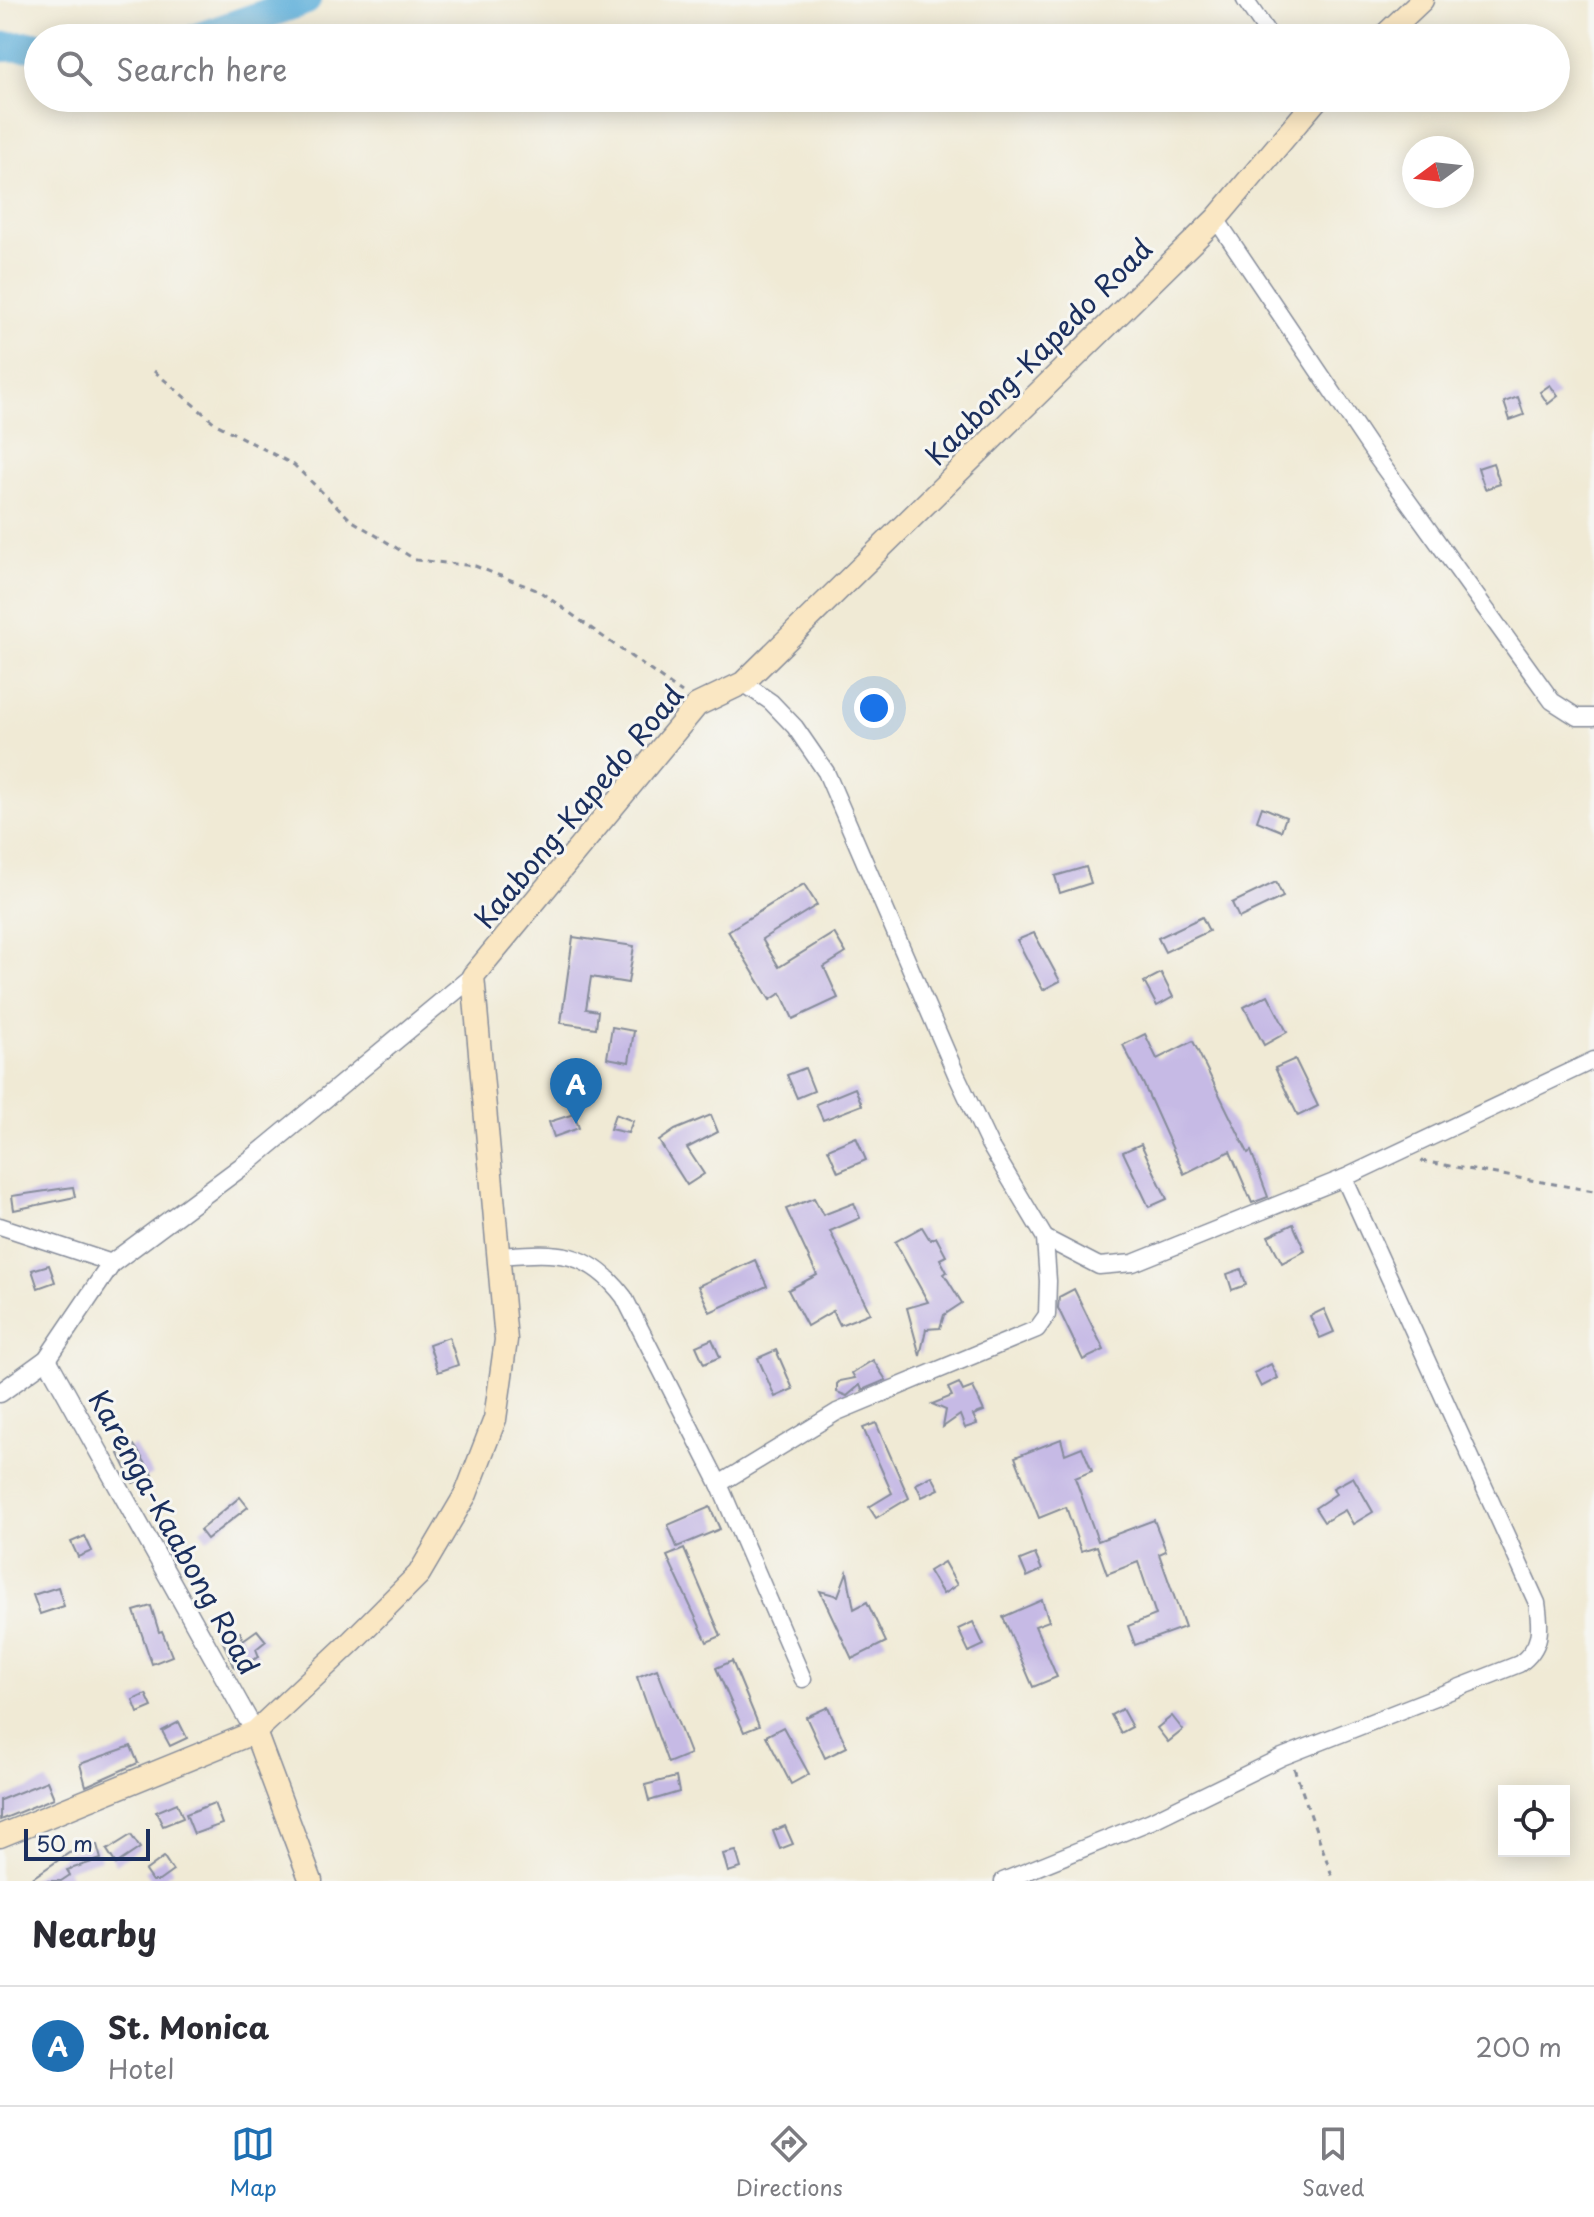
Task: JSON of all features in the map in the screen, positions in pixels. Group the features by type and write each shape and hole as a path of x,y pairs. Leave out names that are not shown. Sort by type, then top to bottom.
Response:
{"main road":[{"path":"1397,24 1422,0"},
{"name":"Kaabong-Kapedo Road","path":"473,976 697,705 743,683 1216,219 1305,112"},
{"path":"0,1836 255,1732 419,1574 466,1494 495,1419 506,1340 473,976"},
{"path":"255,1732 311,1881"}],"street":[{"path":"1245,0 1261,24"},
{"path":"1216,219 1377,458 1552,701 1577,717 1594,717"},
{"path":"719,1484 837,1412 1037,1329 1047,1315 1045,1238 989,1144 956,1074 826,772 795,727 771,702 743,683"},
{"name":"Kaabong-Kapedo Road","path":"0,1393 47,1359 112,1263 252,1159 473,976"},
{"path":"1045,1238 1099,1266 1133,1263 1344,1178 1594,1060"},
{"path":"1003,1881 1151,1821 1290,1754 1519,1664 1530,1657 1537,1644 1541,1628 1537,1603 1344,1178"},
{"path":"0,1226 112,1263"},
{"path":"499,1256 557,1253 579,1258 614,1284 624,1297 719,1484 803,1679"},
{"name":"Karenga-Kaabong Road","path":"47,1359 255,1732"}],"path":[{"path":"154,371 216,424 294,465 351,520 416,560 475,566 539,591 697,705"},
{"path":"1421,1161 1594,1191"},
{"path":"1290,1754 1334,1881"}],"building":[{"path":"1550,385 1558,396 1548,404 1540,392"},
{"path":"1518,397 1524,415 1510,420 1504,402"},
{"path":"1493,463 1500,484 1485,489 1478,468"},
{"path":"1262,807 1286,817 1281,831 1257,821"},
{"path":"1086,867 1091,883 1060,893 1055,876"},
{"path":"1276,882 1283,897 1239,918 1232,903"},
{"path":"804,884 817,905 762,939 779,967 834,933 846,953 824,967 838,998 793,1019 781,993 770,1000 728,931"},
{"path":"1202,917 1209,931 1165,952 1158,938"},
{"path":"1034,933 1060,981 1043,990 1017,940"},
{"path":"573,937 634,946 628,983 591,977 586,1009 598,1011 596,1028 561,1023"},
{"path":"1161,973 1173,997 1157,1006 1144,982"},
{"path":"1268,995 1287,1032 1264,1045 1244,1007"},
{"path":"612,1027 634,1031 629,1062 607,1058"},
{"path":"1145,1034 1157,1059 1193,1041 1248,1153 1251,1151 1268,1197 1252,1203 1230,1151 1184,1174 1123,1045"},
{"path":"1295,1059 1318,1106 1298,1116 1275,1068"},
{"path":"805,1068 814,1091 797,1098 787,1075"},
{"path":"855,1088 862,1105 823,1120 816,1104"},
{"path":"574,1114 579,1128 554,1137 549,1122"},
{"path":"615,1114 633,1121 628,1133 610,1129"},
{"path":"711,1115 718,1132 687,1148 704,1174 687,1185 659,1141 675,1130"},
{"path":"856,1137 866,1160 838,1172 828,1149"},
{"path":"1141,1144 1167,1199 1149,1207 1123,1152"},
{"path":"73,1187 75,1197 14,1210 12,1196"},
{"path":"814,1198 823,1215 854,1203 860,1218 830,1231 870,1313 840,1325 833,1311 807,1326 788,1290 817,1275 786,1209"},
{"path":"1293,1224 1305,1251 1282,1263 1268,1236"},
{"path":"922,1227 930,1240 936,1237 946,1256 940,1259 947,1272 944,1274 962,1303 944,1315 940,1328 926,1329 920,1356 907,1308 928,1302 895,1242"},
{"path":"755,1260 767,1286 710,1312 698,1286"},
{"path":"49,1265 55,1282 38,1288 32,1270"},
{"path":"1241,1269 1246,1285 1232,1290 1227,1274"},
{"path":"1074,1289 1104,1350 1083,1360 1058,1308 1059,1297"},
{"path":"1324,1309 1334,1332 1320,1338 1310,1316"},
{"path":"449,1337 458,1365 438,1372 429,1344"},
{"path":"712,1339 720,1357 704,1364 696,1346"},
{"path":"776,1350 793,1389 775,1397 758,1358"},
{"path":"873,1360 886,1380 862,1390 860,1385 847,1396 837,1392 840,1381 855,1378 852,1373"},
{"path":"1271,1364 1278,1378 1261,1387 1254,1373"},
{"path":"959,1383 963,1391 973,1387 984,1411 973,1415 977,1424 965,1428 960,1415 943,1427 946,1410 932,1404 952,1396 948,1388"},
{"path":"876,1423 909,1498 876,1518 869,1507 892,1493 863,1428"},
{"path":"1061,1439 1065,1454 1082,1447 1092,1471 1075,1478 1098,1541 1154,1520 1166,1551 1159,1554 1185,1627 1135,1645 1128,1626 1156,1615 1138,1562 1107,1574 1097,1546 1081,1551 1066,1507 1039,1518 1015,1457"},
{"path":"134,1445 153,1475 133,1483 119,1454"},
{"path":"932,1476 939,1489 922,1497 916,1484"},
{"path":"1353,1477 1373,1512 1353,1524 1345,1510 1324,1522 1315,1508 1336,1494 1333,1488"},
{"path":"240,1497 248,1507 207,1539 200,1530"},
{"path":"710,1507 720,1529 677,1547 668,1525"},
{"path":"85,1536 92,1551 78,1557 71,1542"},
{"path":"684,1549 721,1636 707,1642 667,1556"},
{"path":"1035,1554 1042,1570 1027,1577 1020,1560"},
{"path":"944,1562 957,1585 943,1594 929,1571"},
{"path":"847,1572 854,1609 867,1602 886,1642 852,1659 820,1591 838,1596"},
{"path":"58,1587 64,1606 40,1614 33,1595"},
{"path":"1042,1600 1049,1621 1035,1626 1057,1677 1033,1687 1003,1617"},
{"path":"151,1606 159,1632 162,1631 172,1656 152,1664 134,1611"},
{"path":"973,1622 984,1645 969,1652 958,1629"},
{"path":"257,1630 266,1641 256,1649 259,1657 235,1668 222,1640 240,1632 243,1640"},
{"path":"732,1661 759,1726 744,1732 716,1668"},
{"path":"657,1669 690,1754 668,1763 637,1677"},
{"path":"146,1694 152,1707 138,1713 133,1700"},
{"path":"828,1707 847,1747 825,1758 806,1717"},
{"path":"1122,1709 1132,1727 1121,1733 1111,1715"},
{"path":"1172,1716 1183,1730 1168,1742 1157,1728"},
{"path":"179,1722 187,1738 170,1746 162,1731"},
{"path":"783,1727 809,1774 791,1784 766,1736"},
{"path":"131,1746 138,1763 86,1786 80,1764"},
{"path":"676,1777 679,1792 649,1801 645,1785"},
{"path":"47,1781 54,1798 0,1820 0,1800"},
{"path":"177,1803 183,1818 163,1826 156,1812"},
{"path":"214,1803 222,1824 194,1834 186,1814"},
{"path":"785,1826 793,1844 780,1849 773,1831"},
{"path":"131,1835 140,1848 116,1864 107,1850"},
{"path":"97,1845 101,1859 67,1870 70,1875 61,1881 28,1881 69,1853"},
{"path":"736,1851 741,1868 728,1872 723,1854"},
{"path":"164,1857 173,1871 159,1881 152,1881 145,1871"}],"waterway":[{"path":"237,24 306,0"},
{"path":"0,47 24,46"}],"place":[{"name":"St. Monica","path":"576,1124"}]}
